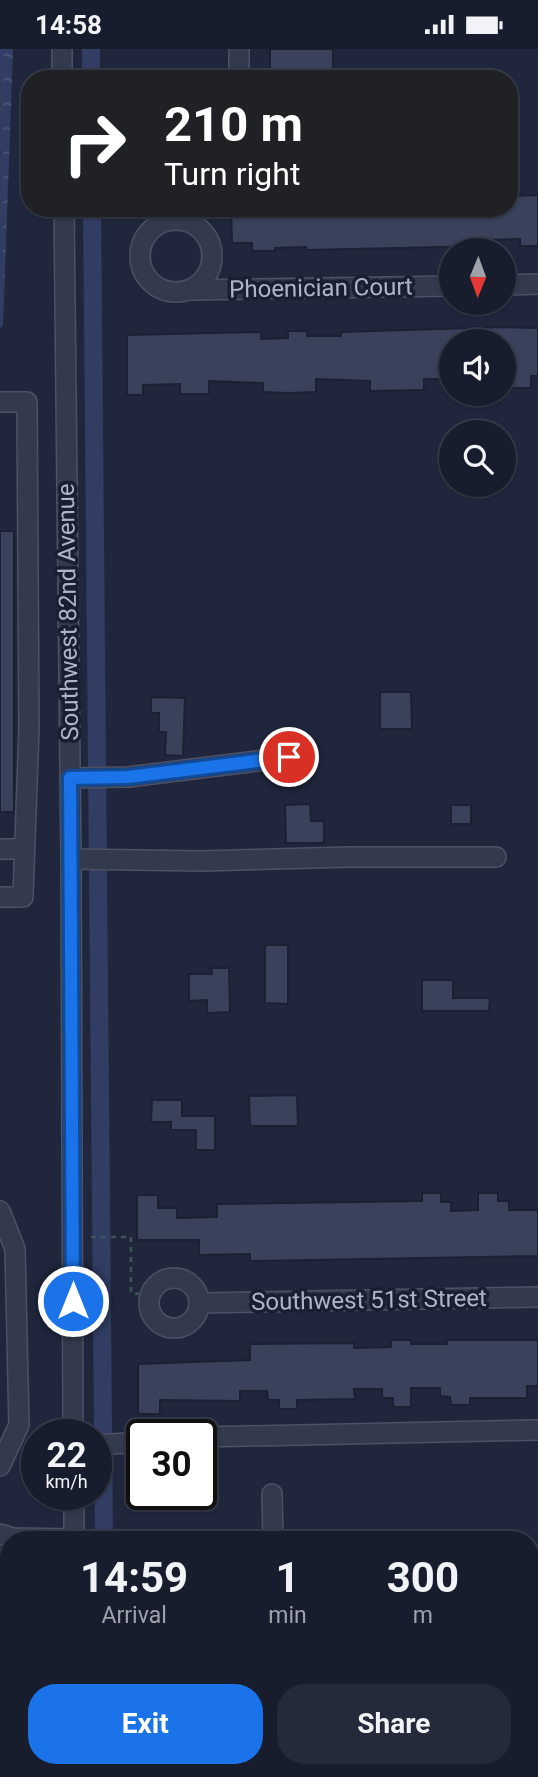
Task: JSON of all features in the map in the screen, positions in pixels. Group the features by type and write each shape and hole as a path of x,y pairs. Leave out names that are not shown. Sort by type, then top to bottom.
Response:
{"street":[{"path":"62,49 62,70"},
{"path":"239,49 239,70"},
{"name":"Southwest 82nd Avenue","path":"64,217 79,778 71,859 73,1419"},
{"path":"516,285 538,284"},
{"name":"Phoenician Court","path":"191,290 439,286"},
{"path":"0,402 27,401 29,727 23,897 0,897"},
{"path":"79,778 118,777 289,757"},
{"path":"0,849 24,849"},
{"path":"71,859 201,861 496,857"},
{"path":"0,1211 15,1249 19,1425 0,1466"},
{"name":"Southwest 51st Street","path":"200,1303 538,1297"},
{"path":"217,1437 538,1430"},
{"path":"272,1494 273,1531"},
{"path":"74,1510 74,1531"}],"path":[{"path":"97,1237 131,1237 131,1293 140,1293"}],"water":[{"path":"0,49 13,49 3,326 0,328"}],"building":[{"path":"270,49 333,49 333,70 270,70"},
{"path":"538,195 538,246 520,246 520,239 516,238 439,238 439,247 306,250 306,247 252,251 252,243 232,243 231,217 518,217 518,196"},
{"path":"503,327 538,328 538,376 531,376 531,388 516,388 516,329 439,329 439,379 424,379 424,390 370,391 370,381 316,379 316,392 263,392 263,383 209,381 209,394 180,394 180,384 143,385 143,395 127,395 127,335 261,332 261,339 288,338 288,331 307,331 307,336 341,336 341,332"},
{"path":"0,531 14,531 14,812 0,812"},
{"path":"380,692 411,692 412,729 380,729"},
{"path":"151,697 185,698 183,756 165,755 166,732 159,732 159,713 151,713"},
{"path":"310,804 311,821 324,821 324,843 286,843 285,805"},
{"path":"451,805 471,805 471,824 451,824"},
{"path":"265,945 288,945 288,1004 265,1003"},
{"path":"211,968 229,968 230,1012 207,1013 207,1000 189,1001 189,974 212,974"},
{"path":"422,980 453,980 453,998 490,998 489,1011 422,1011"},
{"path":"297,1095 298,1126 250,1126 249,1096"},
{"path":"152,1100 182,1100 182,1116 215,1116 215,1150 196,1150 196,1130 171,1130 171,1122 151,1122"},
{"path":"422,1193 441,1193 441,1202 451,1202 451,1211 478,1210 478,1193 498,1193 498,1201 509,1201 509,1210 538,1210 538,1256 250,1261 250,1254 199,1255 199,1240 137,1240 137,1195 158,1195 158,1208 177,1208 177,1218 217,1217 217,1204 422,1201"},
{"path":"391,1340 411,1340 411,1344 447,1344 447,1340 538,1340 538,1386 527,1386 527,1398 470,1398 470,1405 451,1405 450,1397 440,1396 440,1388 411,1388 411,1407 393,1407 393,1398 382,1398 382,1389 354,1389 355,1399 297,1400 297,1409 279,1409 279,1400 268,1400 267,1391 240,1391 240,1401 160,1400 160,1414 138,1414 138,1364 250,1360 250,1344 354,1343 354,1348 391,1347"}],"waterway":[{"path":"91,49 91,70"},
{"path":"92,217 104,1531"}],"route":[{"path":"73,1301 70,778 128,777 289,757"}]}
